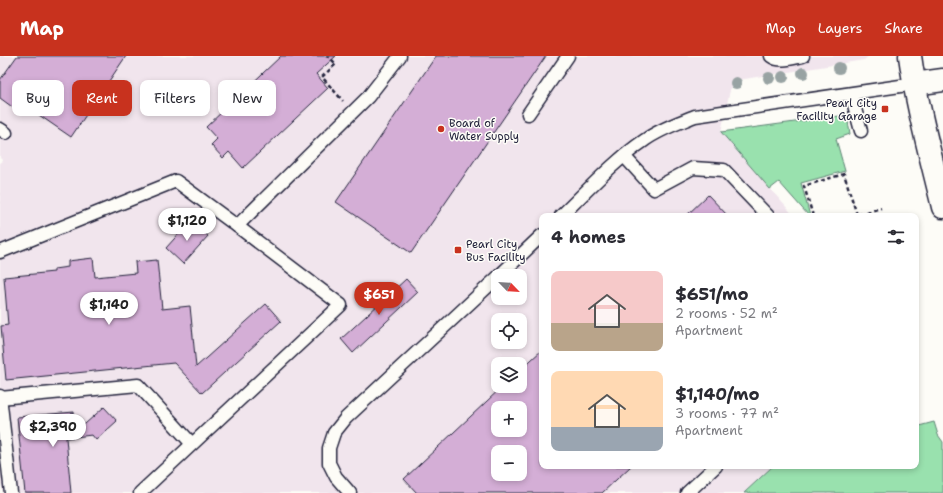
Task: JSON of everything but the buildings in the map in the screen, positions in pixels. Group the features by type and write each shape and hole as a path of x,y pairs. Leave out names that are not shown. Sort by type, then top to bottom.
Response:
{"main road":[{"path":"910,56 914,84 926,140 943,207"},
{"path":"914,84 943,80"}],"lane":[{"path":"237,226 368,97 400,56"},
{"path":"528,114 568,56"},
{"path":"771,56 774,59 784,60 803,56"},
{"path":"565,213 624,156 646,139 695,116 914,84"},
{"path":"851,94 861,131"},
{"path":"624,156 654,189 693,168 724,170 765,213"},
{"path":"0,252 176,181 340,305 140,493"},
{"path":"507,269 539,238"},
{"path":"350,493 336,477 329,463 329,448 334,433 346,418 491,284"},
{"path":"11,493 0,397 138,385 192,444"},
{"path":"687,493 713,469"}],"path":[{"path":"326,56 336,64 322,77 330,87"},
{"path":"812,213 804,186 844,174 856,213"},
{"path":"864,213 881,208"}],"shaded area":[{"path":"0,56 869,56 864,60 732,81 721,132 791,213 539,213 539,469 770,469 744,493 3,493 0,478 0,163 3,161 0,158"}],"green space":[{"path":"847,115 850,134 836,139 845,171 801,183 809,213 806,213 779,182 770,189 721,132"},
{"path":"934,422 938,435 943,442 943,493 744,493 770,469 919,469 919,426"}],"place":[{"name":"Pearl City Facility Garage","path":"885,109"},
{"name":"Board of Water Supply","path":"441,129"},
{"name":"Pearl City Bus Facility","path":"458,250"}]}
